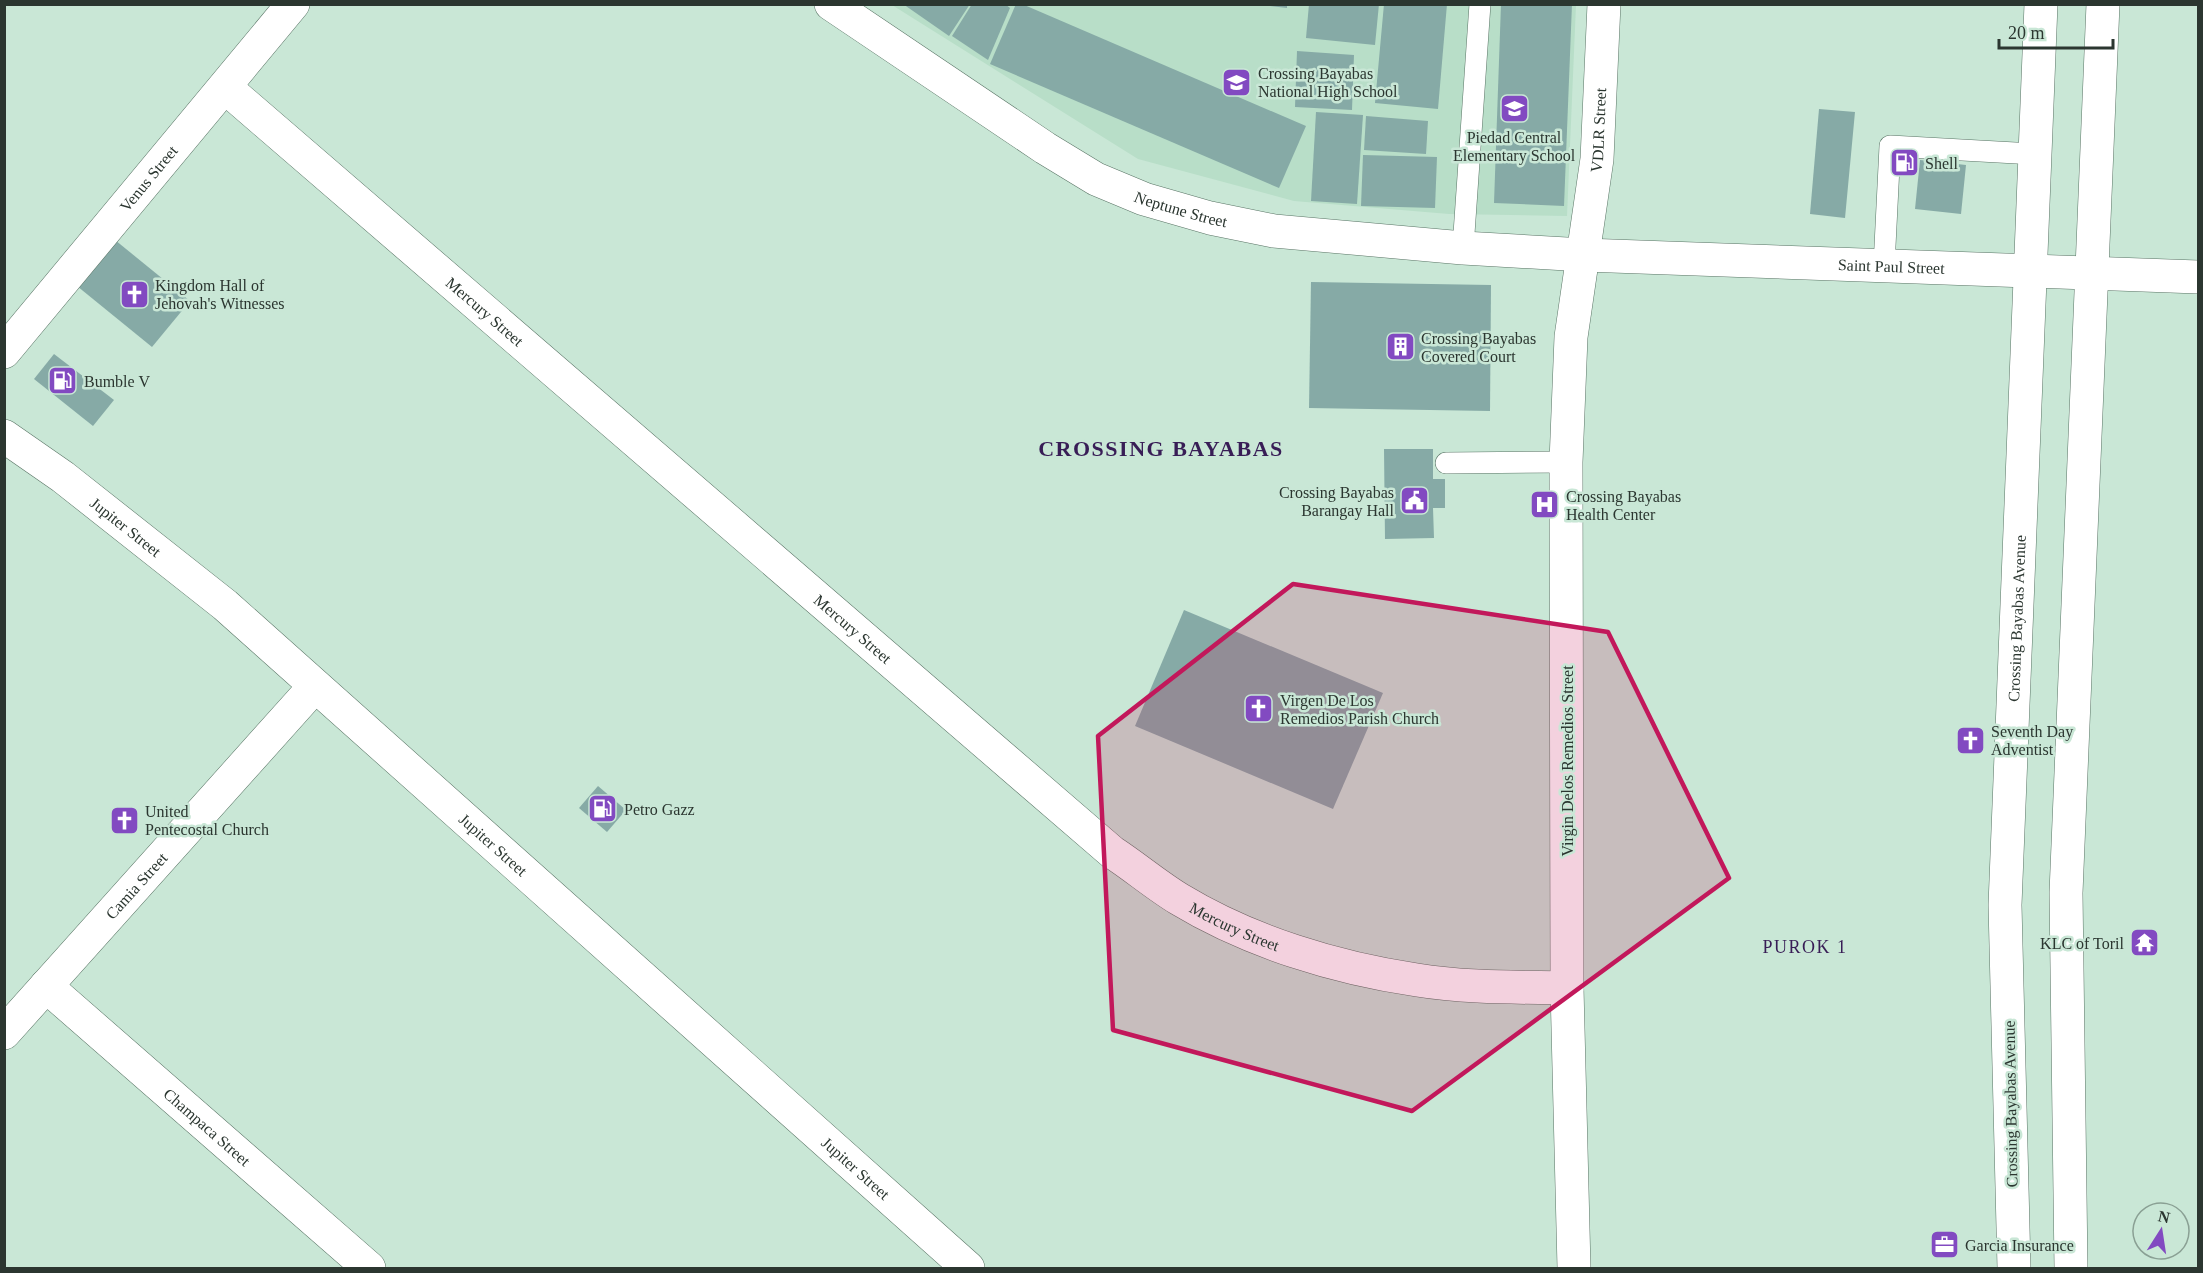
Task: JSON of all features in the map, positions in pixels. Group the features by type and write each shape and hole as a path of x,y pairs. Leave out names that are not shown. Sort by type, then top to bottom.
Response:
{"street":[{"name":"Venus Street","path":"4,352 226,88 293,4"},
{"name":"Neptune Street","path":"831,4 1096,180 1144,199 1210,218 1274,231 1463,248 1584,255"},
{"name":"VDLR Street","path":"1584,255 1598,159 1604,4"},
{"name":"Crossing Bayabas Avenue","path":"2014,1269 2005,905 2041,4"},
{"path":"2070,1269 2066,893 2103,4"},
{"name":"Mercury Street","path":"226,88 1112,852 1180,900 1244,931 1292,950 1353,968 1417,981 1458,985 1567,988"},
{"name":"Saint Paul Street","path":"1584,255 2199,277"},
{"name":"Virgin Delos Remedios Street","path":"1574,1269 1567,988 1566,462 1571,337 1584,255"},
{"name":"Jupiter Street","path":"4,436 144,538 225,605 968,1269"},
{"name":"Camia Street","path":"4,1033 315,686"},
{"name":"Champaca Street","path":"46,986 369,1269"}],"lane":[{"path":"1463,248 1480,4"},
{"path":"1884,266 1890,146 2035,154"},
{"path":"1446,463 1566,462"}],"highlighted area":[{"path":"1293,584 1608,632 1729,878 1412,1111 1113,1030 1098,736"}],"shaded area":[{"name":"Crossing Bayabas National High School","path":"892,5 1576,5 1567,216 1449,214 1294,201 1138,159"}],"building":[{"path":"903,4 970,4 949,36"},
{"path":"972,4 1005,4 1010,8 988,60 952,36"},
{"path":"1016,4 1022,4 1306,126 1279,188 990,64"},
{"path":"1270,4 1287,4 1287,8 1270,6"},
{"path":"1309,4 1379,4 1375,45 1306,38"},
{"path":"1384,4 1447,4 1438,109 1375,103"},
{"path":"1501,4 1572,4 1564,206 1494,203"},
{"path":"1297,51 1354,55 1352,110 1295,107"},
{"path":"1819,109 1855,112 1845,218 1810,214"},
{"path":"1316,112 1363,115 1357,204 1311,201"},
{"path":"1366,116 1428,121 1426,154 1364,150"},
{"path":"1363,155 1437,157 1435,208 1361,206"},
{"path":"1920,160 1966,165 1961,214 1915,209"},
{"name":"Kingdom Hall of Jehovah's Witnesses","path":"115,240 190,301 152,347 77,286"},
{"name":"Crossing Bayabas Covered Court","path":"1311,282 1491,285 1490,411 1309,408"},
{"name":"Bumble V","path":"54,354 114,400 93,426 34,379"},
{"name":"Crossing Bayabas Barangay Hall","path":"1384,449 1433,449 1433,479 1445,479 1445,508 1433,508 1434,538 1385,539"},
{"name":"Virgen De Los Remedios Parish Church","path":"1184,610 1383,693 1333,809 1135,726"},
{"name":"Petro Gazz","path":"598,786 626,810 607,832 579,808"}],"place":[{"name":"Crossing Bayabas National High School","path":"1237,82"},
{"name":"Piedad Central Elementary School","path":"1514,109"},
{"name":"Shell","path":"1904,163"},
{"name":"Kingdom Hall of Jehovah's Witnesses","path":"134,294"},
{"name":"Crossing Bayabas Covered Court","path":"1400,347"},
{"name":"Bumble V","path":"63,381"},
{"name":"Crossing Bayabas Barangay Hall","path":"1415,501"},
{"name":"Crossing Bayabas Health Center","path":"1545,505"},
{"name":"Virgen De Los Remedios Parish Church","path":"1259,709"},
{"name":"Seventh Day Adventist","path":"1970,740"},
{"name":"Petro Gazz","path":"603,809"},
{"name":"United Pentecostal Church","path":"124,820"},
{"name":"KLC of Toril","path":"2145,943"},
{"name":"Garcia Insurance","path":"1944,1245"}],"district":[{"name":"CROSSING BAYABAS","path":"1161,448"},
{"name":"PUROK 1","path":"1805,947"}]}
